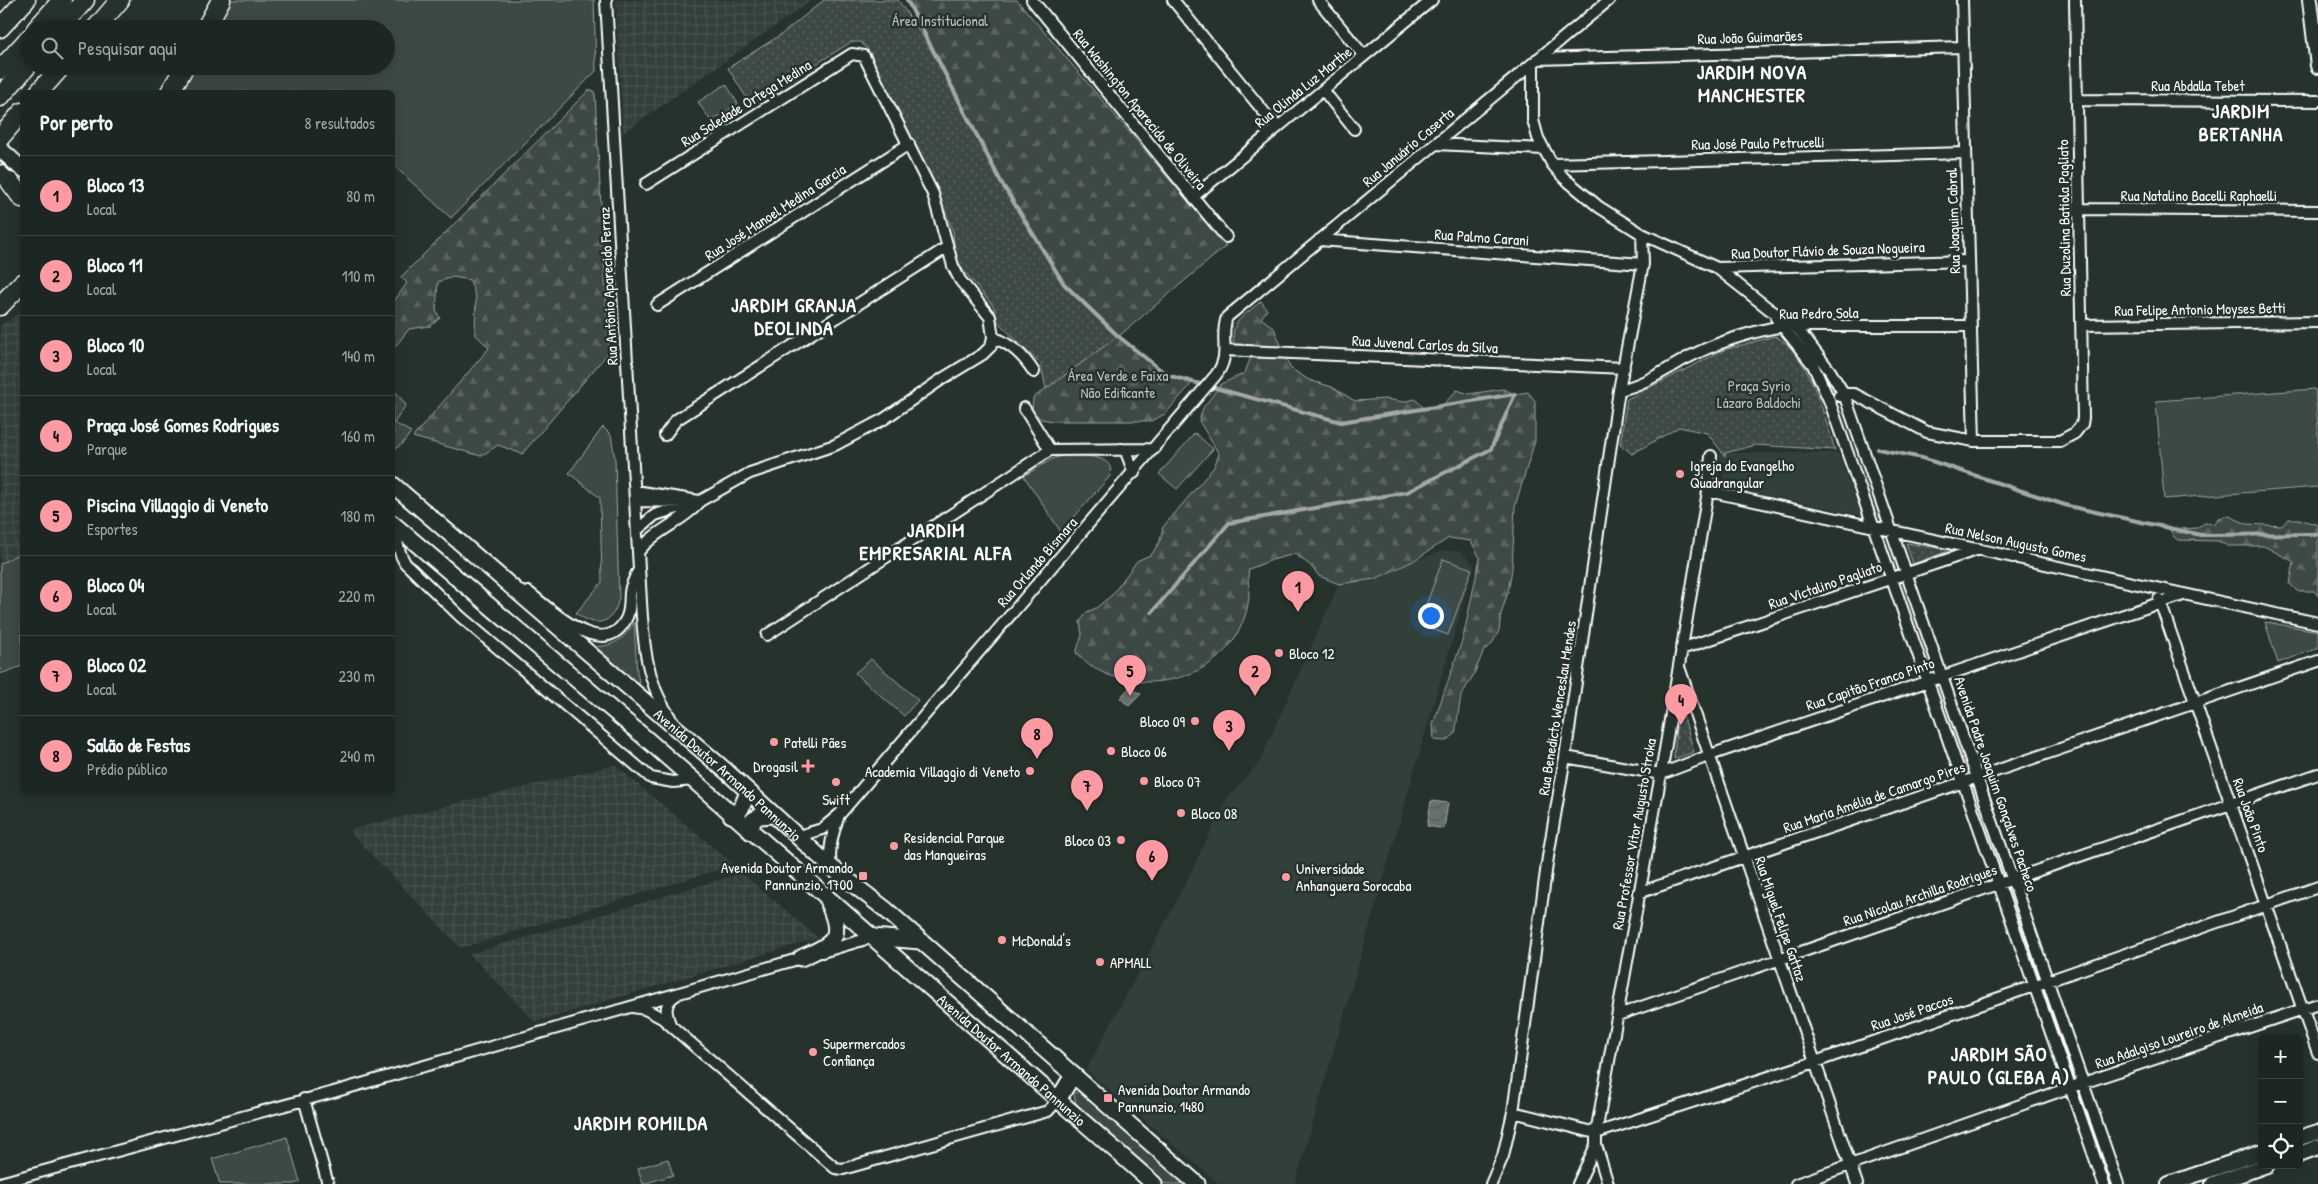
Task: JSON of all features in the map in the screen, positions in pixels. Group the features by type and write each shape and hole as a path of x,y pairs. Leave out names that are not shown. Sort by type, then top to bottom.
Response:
{"highway":[{"path":"0,28 26,0"},
{"path":"44,20 62,0"},
{"path":"67,20 84,0"},
{"path":"103,20 120,0"},
{"path":"209,20 212,0"},
{"path":"210,20 221,0"},
{"path":"0,70 20,48"},
{"path":"0,96 20,74"},
{"path":"42,90 54,75"},
{"path":"171,90 180,75"},
{"path":"0,138 20,114"},
{"path":"14,179 20,193"},
{"path":"0,306 20,285"},
{"path":"0,306 20,294"}],"main road":[{"path":"0,149 14,179"},
{"name":"Avenida Doutor Armando Pannunzio","path":"396,491 477,556 799,836 831,868 885,910 1197,1184"},
{"name":"Avenida Doutor Armando Pannunzio","path":"395,525 693,780 1154,1184"},
{"path":"731,815 741,809 748,792"},
{"path":"751,832 754,820 760,816 773,815"},
{"path":"801,958 829,943 835,933 836,921 825,897"},
{"path":"873,937 920,941"},
{"path":"1058,1100 1073,1075"}],"street":[{"name":"Rua Antônio Aparecido Ferraz","path":"606,0 636,530 645,650 658,699 682,734"},
{"name":"Rua Washington Aparecido de Oliveira","path":"1032,0 1226,237"},
{"path":"1173,0 1277,128"},
{"path":"1318,0 1364,56"},
{"name":"Rua Olinda Luz Marthe","path":"1193,197 1432,0"},
{"name":"Rua Januário Caserta","path":"1227,317 1609,0"},
{"name":"Rua Joaquim Cabral","path":"1962,0 1974,441"},
{"name":"Rua Duzolina Batiola Pagliato","path":"1974,441 2060,441 2075,433 2082,424 2082,325 2075,0"},
{"path":"2310,0 2318,66"},
{"name":"Rua João Guimarães","path":"1535,61 1963,46"},
{"name":"Rua Soledade Ortega Medina","path":"646,184 852,54 864,56 909,144"},
{"name":"Avenida Padre Joaquim Gonçalves Pacheco","path":"1535,61 1533,120 1543,150 1564,178 1599,207 1642,234 1717,268 1768,309 1796,327 1830,371 1844,394 2118,1184"},
{"path":"1323,90 1354,129"},
{"name":"Rua Abdalla Tebet","path":"2077,100 2318,101"},
{"path":"636,530 655,515 700,501 750,473 835,445 884,419 942,379 983,354 991,346 993,337 990,317 960,280 946,248 933,194 909,144"},
{"name":"Rua José Manoel Medina Garcia","path":"657,305 909,144"},
{"path":"1435,144 1543,150"},
{"name":"Rua José Paulo Petrucelli","path":"1552,164 1966,153"},
{"name":"Rua Natalino Bacelli Raphaelli","path":"2079,209 2318,211"},
{"name":"Rua Benedicto Wenceslau Mendes","path":"1491,1184 1503,1156 1513,1112 1548,857 1565,757 1619,390 1643,264 1642,234"},
{"name":"Rua Palmo Carani","path":"1319,240 1643,264"},
{"path":"665,436 676,420 946,248"},
{"name":"Rua Doutor Flávio de Souza Nogueira","path":"1717,268 1969,261"},
{"name":"Avenida Padre Joaquim Gonçalves Pacheco","path":"1768,309 1813,366 1829,400 2104,1184"},
{"name":"Rua Orlando Bismara","path":"799,836 822,829 840,814 1216,376 1222,368 1226,350 1224,324 1227,317"},
{"name":"Rua Felipe Antonio Moyses Betti","path":"2082,325 2318,322"},
{"name":"Rua Pedro Sola","path":"1619,390 1631,388 1687,358 1726,342 1759,331 1783,326 1971,326"},
{"path":"993,337 1008,343 1024,355 1034,372"},
{"name":"Rua Juvenal Carlos da Silva","path":"1226,350 1624,368"},
{"path":"1829,400 1844,394 1854,394 1927,432 1974,441"},
{"path":"1024,408 1050,450"},
{"path":"1121,449 1126,452 1134,473"},
{"path":"767,635 1050,450 1154,450"},
{"name":"Rua Professor Vitor Augusto Stroka","path":"1578,1184 1596,1145 1596,1133 1638,893 1661,774 1708,491 1711,456"},
{"name":"Rua Nelson Augusto Gomes","path":"1708,491 2318,623"},
{"path":"635,496 700,501"},
{"path":"638,552 646,541 686,516 700,501"},
{"path":"395,525 396,540 400,553 406,563 461,617 651,778 673,782 693,780"},
{"name":"Rua Victalino Pagliato","path":"1681,649 1979,549"},
{"name":"Rua Antônio Aparecido Ferraz","path":"477,556 583,632 597,637 617,632 626,621 629,613 631,588 639,569"},
{"name":"Rua João Pinto","path":"2155,588 2318,1053"},
{"name":"Rua Capitão Franco Pinto","path":"1661,774 1709,755 2183,595"},
{"name":"Rua Maria Amélia de Camargo Pires","path":"1638,893 2318,660"},
{"name":"Rua Miguel Felipe Gattaz","path":"1678,665 1856,1184"},
{"path":"1565,757 1661,774"},
{"name":"Rua Nicolau Archilla Rodrigues","path":"1618,1015 2318,774"},
{"name":"Rua Orlando Bismara","path":"831,868 829,853 831,837 840,814"},
{"name":"Rua José Paccos","path":"1596,1133 1815,1062 2034,984 2318,887"},
{"path":"0,1183 304,1099 873,937"},
{"path":"670,1025 666,1006 673,997 682,992"},
{"name":"Rua Adalgiso Loureiro de Almeida","path":"1796,1184 2070,1087 2318,1004"},
{"path":"630,1006 645,1009 670,1025 835,1168 843,1169 1048,1111 1058,1100"},
{"path":"304,1099 328,1184"},
{"path":"1513,1112 1596,1133"},
{"path":"2303,1137 2318,1132"},
{"path":"1596,1145 1608,1184"},
{"path":"2303,1153 2318,1147"},
{"path":"2169,1184 2258,1153"},
{"path":"2213,1184 2258,1168"}],"shaded area":[{"path":"616,0 812,0 623,133"},
{"path":"20,313 20,553 0,564 0,326"},
{"path":"1719,453 1838,453 1861,515 1726,487"},
{"name":"Universidade Anhanguera Sorocaba","path":"1442,551 1460,551 1474,564 1295,1184 1219,1184 1086,1070 1174,906 1227,799 1259,763 1339,584 1375,579 1413,561"},
{"path":"615,765 734,865 461,948 348,830"},
{"path":"742,873 818,938 536,1022 469,954"}],"green space":[{"path":"228,0 594,0 596,71 451,218 395,167 395,90 181,90 188,75 395,75 395,20 218,20"},
{"path":"824,0 898,0 932,50 1001,182 1064,284 1118,336 1046,389 1041,365 998,322 994,307 963,270 955,256 953,231 933,180 868,50 861,42 851,42 751,105 728,68 782,34"},
{"path":"907,0 1017,0 1226,246 1119,336 1167,375 1193,382 1165,414 1151,421 1053,421 1041,419 1032,412 1033,398 1118,336 1064,284 1001,182"},
{"path":"726,84 738,104 711,121 698,102"},
{"path":"589,90 593,90 595,94 609,352 522,454 498,445 481,456 413,437 489,348 475,334 476,298 470,280 453,277 438,282 436,311 440,318 430,326 409,329 395,346 395,300 407,283 401,277"},
{"path":"1261,301 1267,310 1261,318 1274,328 1290,368 1309,380 1332,387 1355,401 1386,399 1403,402 1415,399 1425,409 1439,409 1457,390 1469,394 1503,389 1515,394 1528,392 1535,401 1535,441 1515,506 1512,569 1508,592 1501,614 1499,631 1491,645 1484,650 1474,674 1461,696 1455,734 1446,741 1434,740 1433,724 1463,638 1480,558 1471,541 1449,538 1413,561 1375,579 1339,584 1319,576 1310,565 1295,554 1249,569 1247,610 1234,639 1222,654 1206,666 1170,680 1131,681 1112,676 1091,667 1076,653 1082,635 1080,622 1087,612 1096,608 1112,595 1137,561 1152,554 1160,541 1163,527 1214,467 1219,454 1199,421 1203,408 1221,384 1245,373 1253,351 1235,348 1233,339 1235,325"},
{"name":"Praça Syrio Lázaro Baldochi","path":"1775,336 1787,344 1806,370 1814,386 1835,450 1756,445 1725,453 1725,456 1707,433 1679,427 1632,454 1620,444 1627,399 1724,350"},
{"path":"2315,389 2318,428 2318,487 2164,499 2156,401"},
{"path":"395,391 406,405 395,422"},
{"path":"395,424 411,432 403,443 395,449"},
{"path":"603,427 611,435 615,459 619,598 613,614 603,621 597,622 583,618 576,613 602,582 600,498 569,473"},
{"path":"1195,433 1213,449 1177,489 1159,474"},
{"path":"1062,456 1085,456 1101,459 1110,468 1110,476 1061,532 1024,476 1052,459"},
{"path":"2229,516 2247,524 2282,526 2288,519 2299,519 2318,525 2318,596 2314,591 2297,591 2290,584 2294,562 2264,546 2228,546 2218,541 2178,540 2170,530 2196,528 2205,523 2215,524 2218,518"},
{"path":"1906,543 1951,550 1913,564"},
{"path":"20,553 20,667 0,674 0,564"},
{"path":"1443,559 1472,569 1448,635 1419,624"},
{"path":"634,622 637,674 640,683 633,684 591,646 605,646 617,642 626,634"},
{"path":"2265,622 2318,631 2318,648 2278,663"},
{"path":"871,659 918,700 904,716 855,673"},
{"path":"1678,697 1694,752 1674,759"},
{"path":"1079,1090 1188,1184 1165,1184 1076,1104 1074,1094"},
{"path":"287,1137 300,1182 294,1184 220,1184 212,1159"},
{"path":"668,1159 673,1175 643,1184 638,1168"}],"water":[{"path":"1129,688 1141,694 1129,706 1120,698"},
{"path":"1431,801 1448,803 1444,829 1427,826"}],"waterway":[{"path":"907,0 1001,182 1064,284 1118,336 1167,375 1341,422 1515,394"},
{"path":"1152,612 1229,523 1407,492 1491,449 1515,394"},
{"path":"1878,449 1922,458 2068,506 2201,535 2318,534"}],"place":[{"name":"Igreja do Evangelho Quadrangular","path":"1680,474"},
{"name":"Bloco 13","path":"1298,612"},
{"name":"Bloco 12","path":"1279,653"},
{"name":"Piscina Villaggio di Veneto","path":"1130,696"},
{"name":"Bloco 11","path":"1255,696"},
{"name":"Bloco 09","path":"1195,721"},
{"name":"Praça José Gomes Rodrigues","path":"1681,725"},
{"name":"Patelli Pães","path":"774,742"},
{"name":"Bloco 06","path":"1111,751"},
{"name":"Bloco 10","path":"1229,751"},
{"name":"Salão de Festas","path":"1037,759"},
{"name":"Drogasil","path":"808,766"},
{"name":"Academia Villaggio di Veneto","path":"1030,771"},
{"name":"Bloco 07","path":"1144,781"},
{"name":"Swift","path":"836,782"},
{"name":"Bloco 02","path":"1087,811"},
{"name":"Bloco 08","path":"1181,813"},
{"name":"Bloco 03","path":"1121,840"},
{"name":"Residencial Parque das Mangueiras","path":"894,846"},
{"name":"Avenida Doutor Armando Pannunzio, 1700","path":"863,876"},
{"name":"Universidade Anhanguera Sorocaba","path":"1286,877"},
{"name":"Bloco 04","path":"1152,881"},
{"name":"McDonald's","path":"1002,940"},
{"name":"APMALL","path":"1100,962"},
{"name":"Supermercados Confiança","path":"813,1052"},
{"name":"Avenida Doutor Armando Pannunzio, 1480","path":"1108,1098"}],"district":[{"name":"JARDIM NOVA MANCHESTER","path":"1752,82"},
{"name":"JARDIM BERTANHA","path":"2241,122"},
{"name":"JARDIM GRANJA DEOLINDA","path":"794,316"},
{"name":"JARDIM EMPRESARIAL ALFA","path":"936,540"},
{"name":"JARDIM SÃO PAULO (GLEBA A)","path":"1999,1064"},
{"name":"JARDIM ROMILDA","path":"641,1122"}],"park label":[{"name":"Área Institucional","path":"940,20"},
{"name":"Área Verde e Faixa Não Edificante","path":"1118,384"}]}
